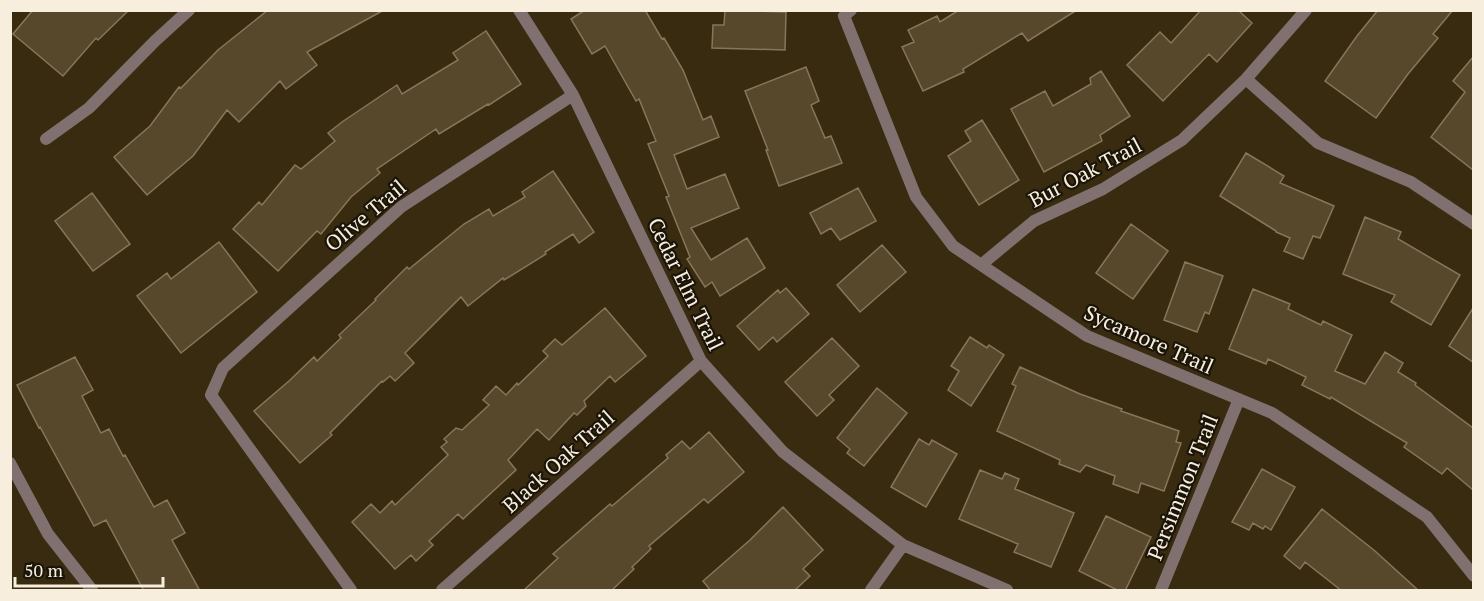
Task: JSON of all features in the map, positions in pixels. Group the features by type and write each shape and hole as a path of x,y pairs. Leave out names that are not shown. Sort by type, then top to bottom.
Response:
{"street":[{"path":"46,140 89,108 189,10"},
{"name":"Cedar Elm Trail","path":"519,10 573,95 701,361 783,452 903,545 1007,591"},
{"name":"Bur Oak Trail","path":"981,265 1034,221 1103,189 1182,140 1246,79 1306,10"},
{"name":"Sycamore Trail","path":"847,13 916,197 953,246 1087,336 1272,413 1427,517 1473,576"},
{"path":"1246,79 1318,143 1411,182 1473,224"},
{"name":"Olive Trail","path":"351,591 211,395 222,368 401,207 573,95"},
{"name":"Black Oak Trail","path":"442,591 701,361"},
{"name":"Persimmon Trail","path":"1161,591 1239,399"},
{"path":"10,463 48,534 92,591"},
{"path":"871,591 903,545"}],"building":[{"path":"33,10 129,10 98,40 96,38 63,76 13,34"},
{"path":"268,10 384,10 307,52 317,65 286,89 280,81 239,122 227,110 193,156 147,195 114,157 150,126 179,87 181,88 218,50"},
{"path":"585,10 645,10 683,70 703,120 711,116 719,137 674,155 687,189 725,174 739,208 691,228 711,260 747,238 765,268 720,296 712,282 705,287 687,259 690,257 648,144 656,141 639,99 636,101 605,46 592,54 571,19"},
{"path":"725,10 786,12 785,50 712,48 713,25 724,25"},
{"path":"959,10 1077,10 1028,41 1022,33 963,69 964,72 923,91 902,47 914,42 908,30 937,16 940,22"},
{"path":"1201,10 1238,10 1252,23 1217,62 1209,54 1163,101 1127,65 1160,32 1171,43"},
{"path":"1378,10 1453,10 1433,34 1438,38 1376,118 1325,81"},
{"path":"486,31 521,84 439,134 436,129 377,169 380,173 351,197 321,234 317,231 278,271 233,229 259,202 262,205 295,165 301,169 335,141 328,133 342,122 397,85 402,94 458,60 453,53"},
{"path":"1473,57 1473,170 1431,137 1465,92 1453,81"},
{"path":"806,67 819,101 811,105 825,138 831,136 842,163 779,186 745,91"},
{"path":"1101,71 1130,116 1100,135 1102,141 1044,172 1011,109 1045,91 1053,106 1091,84 1090,78"},
{"path":"982,120 1019,180 979,205 948,156 971,141 965,131"},
{"path":"1246,153 1284,176 1280,183 1334,206 1320,238 1313,236 1303,259 1284,251 1290,238 1276,232 1220,196"},
{"path":"553,171 594,232 579,243 573,234 545,252 546,254 504,280 503,278 468,306 461,297 405,353 414,363 395,381 390,376 382,381 330,433 332,435 300,463 254,411 314,357 317,361 341,338 339,335 407,267 409,269 464,224 489,209 493,216 525,197 522,192"},
{"path":"858,188 876,221 840,240 831,228 821,234 810,213"},
{"path":"92,193 130,244 93,271 55,221"},
{"path":"1365,217 1401,232 1398,239 1460,275 1431,325 1391,302 1395,295 1343,274"},
{"path":"1131,224 1168,251 1133,299 1096,273"},
{"path":"219,242 257,292 181,353 137,296 167,273 171,279"},
{"path":"882,245 906,272 860,312 837,285"},
{"path":"1185,262 1223,276 1209,314 1205,312 1197,332 1164,320"},
{"path":"786,288 809,314 777,342 773,337 759,350 737,326 778,290 780,293"},
{"path":"1253,289 1290,304 1288,309 1321,325 1323,321 1352,335 1335,371 1365,384 1385,352 1403,363 1398,372 1416,383 1415,385 1473,428 1473,490 1447,468 1442,474 1404,447 1407,443 1331,397 1330,399 1302,385 1306,377 1268,359 1266,364 1229,349"},
{"path":"605,308 646,356 615,382 610,376 584,401 586,406 577,415 574,413 549,440 537,429 508,460 516,470 463,519 458,514 429,541 433,545 416,561 411,555 395,569 352,522 371,504 380,513 392,501 395,505 448,455 441,447 447,442 444,439 456,428 462,430 489,405 483,400 496,386 506,395 548,356 543,351 555,339 562,345"},
{"path":"1473,308 1473,362 1449,346"},
{"path":"970,337 987,348 989,345 1004,355 971,406 948,390 959,371 951,366"},
{"path":"832,338 859,366 829,395 834,400 817,416 785,382"},
{"path":"75,357 93,390 82,396 101,433 109,429 154,507 167,500 185,533 172,540 200,591 144,591 106,520 94,526 39,428 17,385"},
{"path":"1020,367 1080,394 1122,409 1121,411 1179,431 1176,442 1181,443 1164,491 1141,483 1138,493 1113,484 1115,476 1086,465 1080,472 1059,464 1060,460 997,431 1016,386 1012,384"},
{"path":"877,388 907,413 864,466 847,453 850,449 837,438"},
{"path":"709,432 744,472 708,503 704,499 649,546 651,549 611,591 523,591 558,558 553,554 610,504 612,506 668,458 666,455 682,441 690,449"},
{"path":"919,439 929,445 932,440 957,454 926,507 891,487"},
{"path":"1262,469 1295,487 1271,530 1265,526 1263,529 1253,523 1249,530 1232,522"},
{"path":"980,470 1002,479 1005,473 1019,479 1015,489 1074,513 1051,567 1014,552 1018,544 959,519"},
{"path":"783,507 823,550 803,569 810,576 794,591 711,591 703,581 750,540"},
{"path":"1322,509 1375,551 1419,591 1342,591 1305,562 1300,569 1284,556"},
{"path":"1106,516 1151,537 1125,591 1119,591 1079,571"}]}
